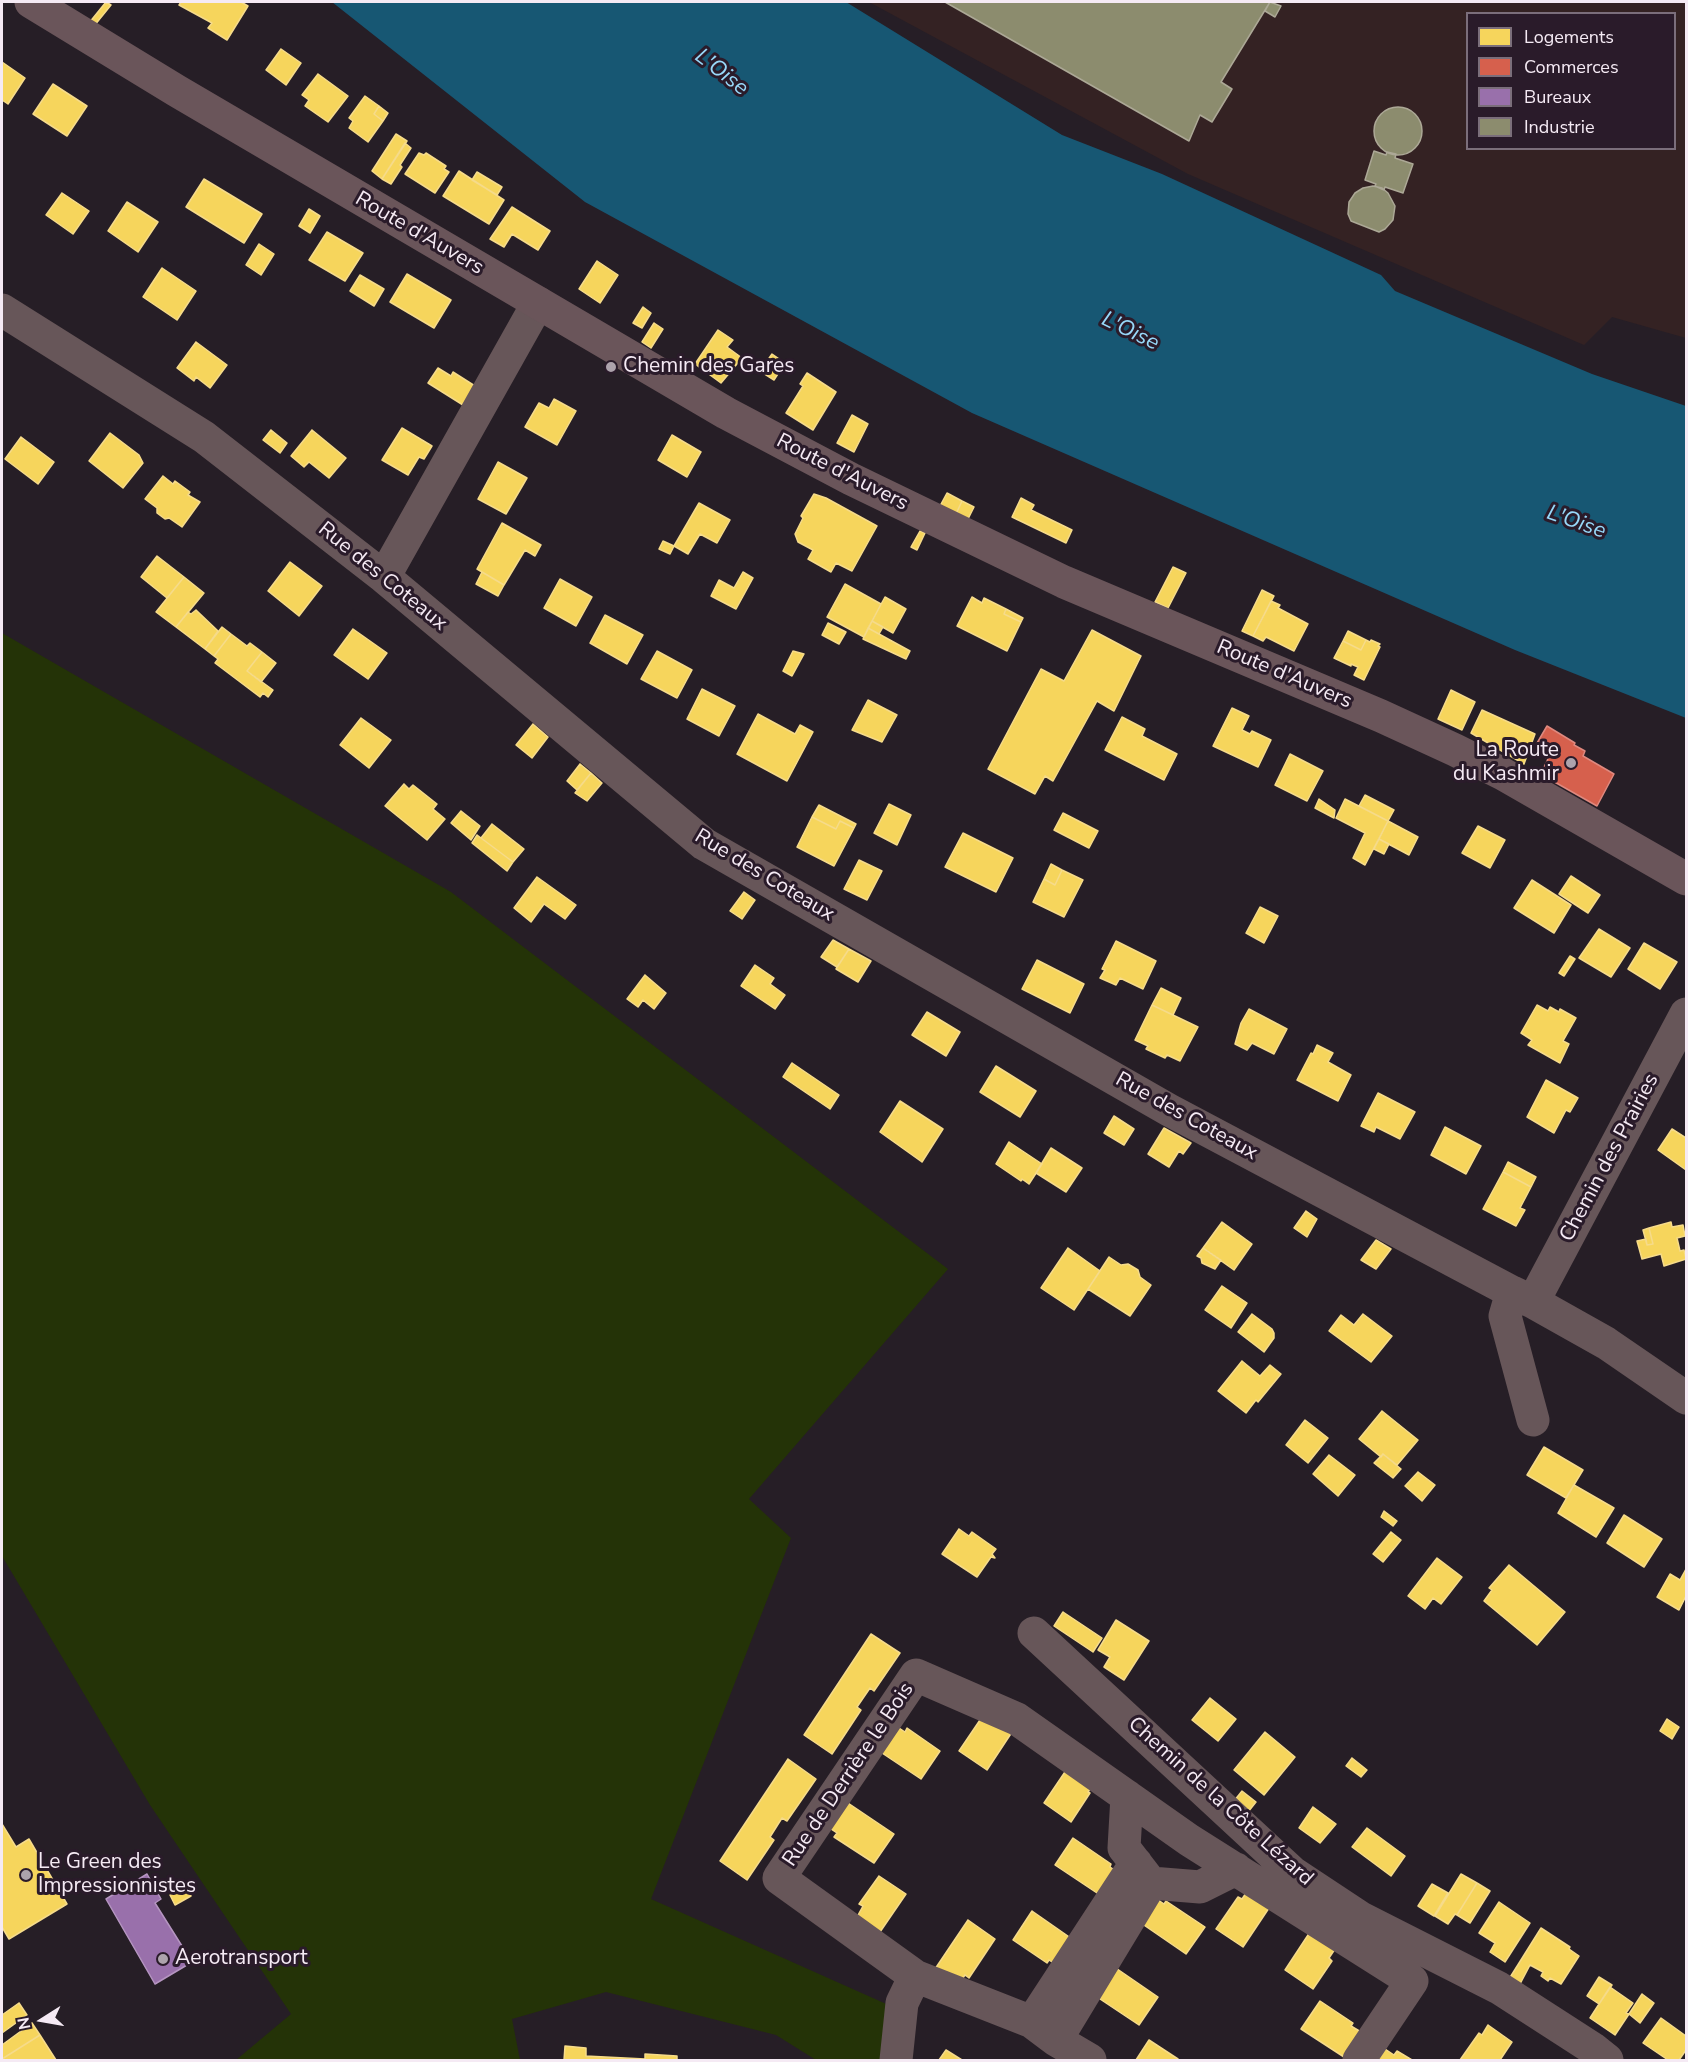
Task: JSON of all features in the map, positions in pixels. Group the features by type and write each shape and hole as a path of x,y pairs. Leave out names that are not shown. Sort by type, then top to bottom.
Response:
{"main road":[{"name":"Route d'Auvers","path":"31,2 177,91 726,413 851,479 1064,582 1381,716 1455,750 1503,774 1686,879"}],"street":[{"path":"384,577 538,303"},
{"name":"Rue des Coteaux","path":"2,310 204,437 384,577 704,844 1169,1110 1606,1343 1686,1398"},
{"name":"Chemin des Prairies","path":"1533,1420 1505,1316 1523,1297 1686,1014"},
{"name":"Chemin de la Côte Lézard","path":"1034,1633 1293,1873 1361,1918 1499,1988 1592,2048 1606,2061"},
{"name":"Rue de Derrière le Bois","path":"1090,2061 1044,2031 915,1976 779,1878 916,1675 1017,1719 1189,1840 1412,1981 1359,2061"},
{"path":"1127,1796 1124,1848 1143,1873 1200,1887 1236,1869"},
{"path":"1044,2031 1143,1873"},
{"path":"896,2061 902,2003 915,1976"}],"shaded area":[{"path":"869,2 1686,2 1686,338 1612,317 1584,345 1188,174"}],"green space":[{"path":"2,633 451,892 948,1269 749,1499 791,1538 651,1899 893,2007 884,2060 816,2060 776,2035 606,1992 512,2019 520,2060 236,2060 291,2014 150,1805 2,1556"}],"water":[{"name":"L'Oise","path":"332,2 846,2 1062,135 1162,174 1381,275 1395,291 1592,374 1686,406 1686,718 1515,650 972,413 585,202"}],"building: Logements":[{"path":"106,2 111,5 94,26 89,23"},
{"path":"181,2 241,2 248,6 227,40 208,28 212,23 179,5"},
{"path":"281,49 301,63 286,85 266,70"},
{"path":"2,62 25,78 8,104 2,100"},
{"path":"318,74 348,96 328,122 305,106 309,100 302,95"},
{"path":"53,84 87,106 67,136 33,114"},
{"path":"365,96 379,106 374,114 383,121 368,142 349,128 353,121 349,118"},
{"path":"379,106 388,113 383,121 374,114"},
{"path":"396,134 407,141 382,179 372,171"},
{"path":"405,143 411,148 391,184 382,179"},
{"path":"419,153 424,155 426,153 446,166 444,169 449,172 435,193 405,174"},
{"path":"459,171 504,200 489,224 443,196"},
{"path":"477,172 502,187 497,195 472,180"},
{"path":"204,179 262,214 244,243 186,207"},
{"path":"62,193 89,211 73,234 46,215"},
{"path":"127,202 158,222 138,252 108,231"},
{"path":"512,207 550,231 538,250 512,234 504,247 490,239"},
{"path":"309,209 320,216 310,233 299,226"},
{"path":"327,232 363,253 345,281 309,260"},
{"path":"259,244 274,254 261,275 246,265"},
{"path":"597,261 618,275 600,303 579,289"},
{"path":"162,268 196,291 177,320 143,297"},
{"path":"407,274 451,300 434,328 390,302"},
{"path":"360,275 384,289 374,306 350,291"},
{"path":"643,307 651,313 642,328 633,323"},
{"path":"654,323 663,329 651,348 642,342"},
{"path":"718,330 733,340 727,347 742,358 721,383 695,364"},
{"path":"196,342 227,365 210,388 196,377 194,381 177,368"},
{"path":"772,354 785,363 774,380 760,371"},
{"path":"438,368 451,376 453,372 475,386 463,405 428,383"},
{"path":"807,373 836,392 813,430 786,413 803,386 800,384"},
{"path":"554,399 576,411 557,445 525,427 539,403 549,408"},
{"path":"852,415 868,424 854,452 837,443"},
{"path":"402,428 432,446 424,459 419,457 408,475 382,460"},
{"path":"271,430 287,443 280,453 263,440"},
{"path":"312,430 346,458 329,478 309,462 304,467 291,456"},
{"path":"110,433 139,455 143,463 123,488 89,461"},
{"path":"672,435 701,452 687,477 658,460"},
{"path":"21,437 54,462 38,484 5,459"},
{"path":"498,462 527,478 506,514 478,499"},
{"path":"163,476 173,484 175,481 190,492 188,495 200,502 182,527 157,513 157,508 145,499"},
{"path":"947,493 962,501 956,514 940,506"},
{"path":"814,494 826,498 877,526 852,571 836,563 831,572 808,559 813,550 798,542 795,534 803,518 801,516"},
{"path":"1021,498 1034,505 1031,510 1072,530 1066,543 1012,517"},
{"path":"962,501 974,507 968,519 956,514"},
{"path":"699,503 730,520 717,543 700,534 688,554 674,546"},
{"path":"502,523 541,545 535,556 525,550 504,585 477,569"},
{"path":"920,531 925,533 917,550 911,547"},
{"path":"663,541 674,546 670,554 659,549"},
{"path":"157,556 184,577 167,598 141,577"},
{"path":"290,562 322,586 299,616 268,591"},
{"path":"1173,567 1186,573 1168,608 1155,602"},
{"path":"482,572 504,585 498,596 476,584"},
{"path":"743,572 753,578 736,609 711,596 719,580 734,588"},
{"path":"184,577 204,593 176,627 156,612"},
{"path":"560,579 592,597 576,626 544,608"},
{"path":"845,584 881,604 864,637 827,617"},
{"path":"1262,590 1274,596 1253,636 1242,631"},
{"path":"885,597 906,609 893,633 872,621"},
{"path":"972,597 982,603 984,598 1006,609 1004,614 1021,622 1007,651 957,626"},
{"path":"1271,601 1280,605 1278,608 1308,624 1294,651 1266,637 1263,641 1253,636"},
{"path":"1006,609 1023,618 1021,622 1004,614"},
{"path":"196,610 218,631 205,649 176,627 188,612 191,614"},
{"path":"605,615 643,635 627,664 590,643"},
{"path":"872,621 883,627 879,634 868,628"},
{"path":"828,623 846,632 839,644 822,635"},
{"path":"222,627 231,634 214,656 205,649"},
{"path":"868,628 910,651 906,659 863,639"},
{"path":"353,629 387,653 368,679 334,655"},
{"path":"1092,630 1141,656 1114,711 1097,701 1053,781 1045,776 1035,794 988,769 1041,669 1064,681"},
{"path":"1348,631 1366,640 1361,650 1343,641"},
{"path":"231,634 247,646 250,643 262,652 247,671 273,690 268,697 263,693 260,697 215,663 218,659 214,656"},
{"path":"1366,640 1380,644 1378,646 1380,647 1364,680 1354,675 1358,667 1334,658 1343,641 1361,650"},
{"path":"657,651 692,670 677,698 641,679"},
{"path":"793,651 804,654 792,676 783,671"},
{"path":"262,652 276,663 261,682 247,671"},
{"path":"702,689 735,706 719,736 687,719"},
{"path":"1451,690 1475,702 1462,730 1438,719"},
{"path":"868,700 897,715 882,742 852,730"},
{"path":"1232,708 1249,716 1242,730 1250,734 1252,731 1271,740 1258,767 1213,746"},
{"path":"1482,710 1535,734 1524,764 1471,733"},
{"path":"758,714 795,734 800,725 813,732 787,781 737,754"},
{"path":"1122,717 1145,729 1142,736 1177,754 1164,780 1105,750"},
{"path":"361,718 391,740 369,768 340,745"},
{"path":"533,724 548,737 532,758 516,745"},
{"path":"1290,754 1323,771 1307,801 1275,785"},
{"path":"580,764 591,773 577,790 567,781"},
{"path":"591,773 602,783 587,801 575,793"},
{"path":"404,784 409,789 413,785 437,804 433,809 445,819 427,840 385,806"},
{"path":"1365,795 1394,810 1388,821 1359,806"},
{"path":"1319,799 1335,810 1334,818 1315,808"},
{"path":"1345,799 1388,821 1365,865 1353,858 1365,833 1336,818"},
{"path":"889,804 911,815 897,845 874,833"},
{"path":"819,805 856,824 854,828 840,821 836,829 812,817"},
{"path":"461,811 480,826 471,840 451,823"},
{"path":"1063,813 1098,831 1089,848 1054,830"},
{"path":"812,817 836,829 840,821 854,828 834,866 797,847"},
{"path":"1388,821 1418,837 1409,855 1379,839"},
{"path":"492,824 524,849 513,862 481,838"},
{"path":"1478,826 1505,840 1490,868 1462,853"},
{"path":"963,833 1013,858 996,892 945,867"},
{"path":"477,835 513,862 507,871 472,843"},
{"path":"1379,839 1389,844 1384,854 1374,849"},
{"path":"859,860 882,871 867,900 844,889"},
{"path":"1051,864 1062,870 1055,885 1044,879"},
{"path":"1062,870 1083,880 1064,917 1033,902 1044,879 1055,885"},
{"path":"1571,876 1600,895 1588,913 1559,894"},
{"path":"537,877 576,905 565,919 544,904 531,922 514,908"},
{"path":"1532,880 1571,905 1554,933 1514,908"},
{"path":"744,892 755,900 742,919 730,911"},
{"path":"1260,907 1278,916 1264,943 1246,933"},
{"path":"1599,929 1630,948 1611,977 1579,958"},
{"path":"833,940 849,949 837,967 821,957"},
{"path":"1116,941 1156,961 1143,989 1120,978 1116,985 1100,978"},
{"path":"1644,943 1677,962 1660,989 1628,969"},
{"path":"849,949 871,961 858,982 836,969"},
{"path":"1570,956 1575,959 1564,976 1559,973"},
{"path":"1037,960 1084,984 1070,1013 1022,989"},
{"path":"755,965 774,978 770,984 785,995 775,1009 741,986"},
{"path":"645,975 666,993 654,1009 643,1000 638,1007 627,999"},
{"path":"1161,988 1181,998 1173,1015 1152,1005"},
{"path":"1152,1005 1198,1027 1180,1061 1167,1055 1165,1058 1146,1049 1148,1046 1135,1040"},
{"path":"1537,1005 1548,1011 1550,1007 1559,1012 1560,1009 1576,1018 1563,1041 1569,1044 1560,1063 1528,1045 1532,1040 1521,1033"},
{"path":"1249,1009 1287,1029 1274,1054 1252,1043 1247,1050 1235,1044 1241,1023"},
{"path":"927,1012 960,1032 946,1056 912,1035"},
{"path":"1317,1045 1333,1053 1328,1062 1351,1075 1338,1101 1297,1080"},
{"path":"792,1063 839,1095 830,1109 783,1077"},
{"path":"996,1066 1036,1091 1020,1117 980,1092"},
{"path":"1546,1080 1578,1098 1570,1112 1566,1110 1554,1133 1527,1117"},
{"path":"1378,1093 1415,1112 1400,1139 1376,1127 1374,1132 1361,1126"},
{"path":"900,1101 943,1129 922,1162 880,1132"},
{"path":"1114,1116 1134,1129 1124,1145 1104,1133"},
{"path":"1445,1127 1481,1146 1466,1174 1431,1155"},
{"path":"1164,1128 1191,1143 1183,1154 1179,1151 1169,1167 1148,1154"},
{"path":"1672,1129 1686,1138 1686,1170 1658,1150"},
{"path":"1009,1142 1042,1164 1029,1184 996,1164"},
{"path":"1051,1148 1082,1168 1066,1192 1036,1173"},
{"path":"1508,1162 1536,1177 1531,1187 1503,1172"},
{"path":"1503,1172 1531,1187 1520,1208 1525,1210 1516,1226 1483,1209"},
{"path":"1306,1211 1317,1219 1307,1237 1294,1228"},
{"path":"1222,1222 1252,1244 1234,1270 1203,1248"},
{"path":"1671,1222 1672,1227 1683,1225 1685,1236 1677,1238 1680,1251 1684,1250 1686,1259 1664,1266 1661,1254 1642,1259 1637,1241 1646,1239 1647,1245 1653,1244 1649,1228"},
{"path":"1649,1228 1653,1244 1647,1245 1643,1230"},
{"path":"1376,1240 1391,1249 1376,1269 1361,1260"},
{"path":"1068,1248 1100,1271 1074,1310 1041,1288"},
{"path":"1203,1248 1221,1260 1215,1269 1202,1263 1201,1258 1197,1256"},
{"path":"1109,1257 1121,1265 1128,1264 1138,1270 1140,1277 1151,1285 1130,1316 1088,1289"},
{"path":"1222,1286 1247,1303 1231,1328 1205,1310"},
{"path":"1252,1314 1274,1333 1274,1338 1264,1352 1238,1332"},
{"path":"1363,1314 1392,1336 1371,1362 1329,1331 1341,1315 1354,1325"},
{"path":"1242,1361 1260,1376 1270,1365 1281,1374 1246,1413 1218,1391"},
{"path":"1382,1411 1418,1440 1397,1465 1383,1454 1381,1457 1359,1439"},
{"path":"1305,1420 1328,1438 1308,1463 1286,1445"},
{"path":"1544,1447 1583,1470 1566,1498 1527,1475"},
{"path":"1383,1454 1401,1469 1393,1478 1374,1463"},
{"path":"1329,1455 1355,1475 1338,1496 1313,1474"},
{"path":"1418,1472 1435,1485 1422,1501 1405,1486"},
{"path":"1574,1485 1614,1508 1596,1537 1558,1513"},
{"path":"1384,1511 1397,1521 1393,1526 1381,1517"},
{"path":"1624,1515 1662,1539 1644,1567 1607,1543"},
{"path":"959,1529 969,1536 972,1532 996,1549 992,1554 995,1558 991,1557 977,1577 942,1554"},
{"path":"1391,1532 1401,1540 1383,1562 1373,1554"},
{"path":"1437,1558 1462,1577 1441,1604 1433,1598 1425,1609 1408,1596"},
{"path":"1509,1565 1565,1612 1537,1645 1484,1601 1492,1590 1489,1588"},
{"path":"1686,1569 1686,1596 1679,1610 1657,1597 1670,1574 1680,1580"},
{"path":"1063,1612 1102,1638 1093,1652 1054,1626"},
{"path":"1116,1620 1149,1641 1124,1680 1104,1667 1110,1657 1098,1650"},
{"path":"871,1634 900,1653 874,1691 870,1688 857,1707 861,1710 832,1754 804,1735"},
{"path":"1210,1698 1236,1719 1218,1741 1192,1720"},
{"path":"1667,1719 1679,1727 1672,1739 1660,1731"},
{"path":"980,1720 1014,1729 987,1770 959,1751"},
{"path":"896,1726 905,1732 907,1728 940,1751 921,1779 879,1751"},
{"path":"1265,1732 1295,1757 1264,1795 1234,1770"},
{"path":"1352,1758 1367,1770 1361,1777 1346,1766"},
{"path":"788,1759 816,1779 787,1821 782,1818 770,1837 774,1840 747,1880 720,1861"},
{"path":"1069,1766 1094,1783 1071,1822 1044,1803"},
{"path":"1242,1791 1256,1802 1248,1812 1234,1801"},
{"path":"845,1801 894,1834 874,1863 834,1837 837,1833 828,1827"},
{"path":"1313,1807 1336,1824 1320,1843 1299,1828"},
{"name":"Le Green des Impressionnistes","path":"2,1824 16,1847 29,1839 67,1904 9,1939 2,1927"},
{"path":"1367,1828 1405,1856 1391,1876 1352,1847"},
{"path":"1073,1838 1111,1864 1110,1867 1119,1873 1103,1897 1055,1865"},
{"path":"1461,1874 1477,1883 1457,1915 1455,1914 1448,1924 1435,1916"},
{"path":"879,1876 906,1894 880,1932 857,1917 863,1906 859,1904"},
{"path":"1477,1883 1490,1891 1470,1923 1457,1915"},
{"path":"1432,1884 1448,1893 1434,1916 1418,1906"},
{"path":"184,1885 191,1896 175,1905 170,1895"},
{"path":"1248,1890 1271,1905 1243,1947 1216,1929 1238,1897 1242,1899"},
{"path":"1154,1897 1164,1904 1166,1901 1205,1927 1186,1954 1138,1921"},
{"path":"1499,1902 1530,1923 1505,1962 1490,1952 1495,1943 1479,1933"},
{"path":"1032,1911 1075,1941 1058,1966 1049,1960 1047,1963 1013,1940"},
{"path":"968,1920 995,1939 969,1978 965,1975 958,1985 935,1969"},
{"path":"1541,1928 1570,1947 1569,1949 1579,1956 1561,1984 1550,1978 1548,1981 1541,1976 1543,1972 1530,1965 1520,1984 1504,1987"},
{"path":"1310,1932 1335,1949 1329,1958 1332,1961 1313,1989 1285,1970"},
{"path":"1110,1964 1158,1997 1139,2025 1100,1999"},
{"path":"1599,1977 1612,1985 1599,2004 1587,1996"},
{"path":"1610,1987 1633,2003 1626,2013 1629,2014 1615,2035 1590,2018"},
{"path":"1642,1994 1654,2003 1640,2023 1629,2014"},
{"path":"1320,2001 1353,2023 1351,2026 1361,2032 1344,2057 1301,2029"},
{"path":"19,2003 27,2015 2,2033 2,2015"},
{"path":"1661,2018 1686,2036 1686,2050 1679,2060 1668,2060 1643,2043"},
{"path":"32,2023 40,2035 2,2059 2,2045"},
{"path":"1488,2025 1512,2042 1500,2060 1460,2060 1479,2033 1482,2035"},
{"path":"40,2035 56,2060 2,2060 2,2059"},
{"path":"1149,2040 1178,2059 1136,2060"},
{"path":"565,2046 586,2048 586,2056 645,2059 645,2054 677,2056 677,2060 564,2060"},
{"path":"1385,2049 1394,2055 1397,2051 1412,2060 1378,2060"},
{"path":"946,2050 962,2060 939,2060"}],"building: Commerces":[{"name":"La Route du Kashmir","path":"1547,726 1585,751 1583,756 1614,774 1597,806 1551,780 1555,773 1544,767 1548,759 1533,750"}],"building: Bureaux":[{"path":"147,1874 161,1899 155,1903 192,1962 155,1984 106,1899"}],"building: Industrie":[{"path":"945,2 1270,2 1221,82 1232,89 1212,122 1200,115 1189,141"},
{"path":"1270,2 1281,6 1275,17 1265,11"},
{"path":"1398,107 1415,114 1422,131 1415,148 1398,155 1381,148 1374,131 1381,114"},
{"path":"1374,151 1386,155 1387,152 1396,154 1395,158 1413,164 1403,193 1385,187 1384,190 1365,180"},
{"path":"1373,186 1382,188 1388,193 1395,206 1393,220 1379,232 1351,221 1348,214 1349,202 1355,193"}],"place":[{"name":"Chemin des Gares","path":"611,367"},
{"name":"La Route du Kashmir","path":"1571,763"},
{"name":"Le Green des Impressionnistes","path":"26,1875"},
{"name":"Aerotransport","path":"163,1959"}]}
